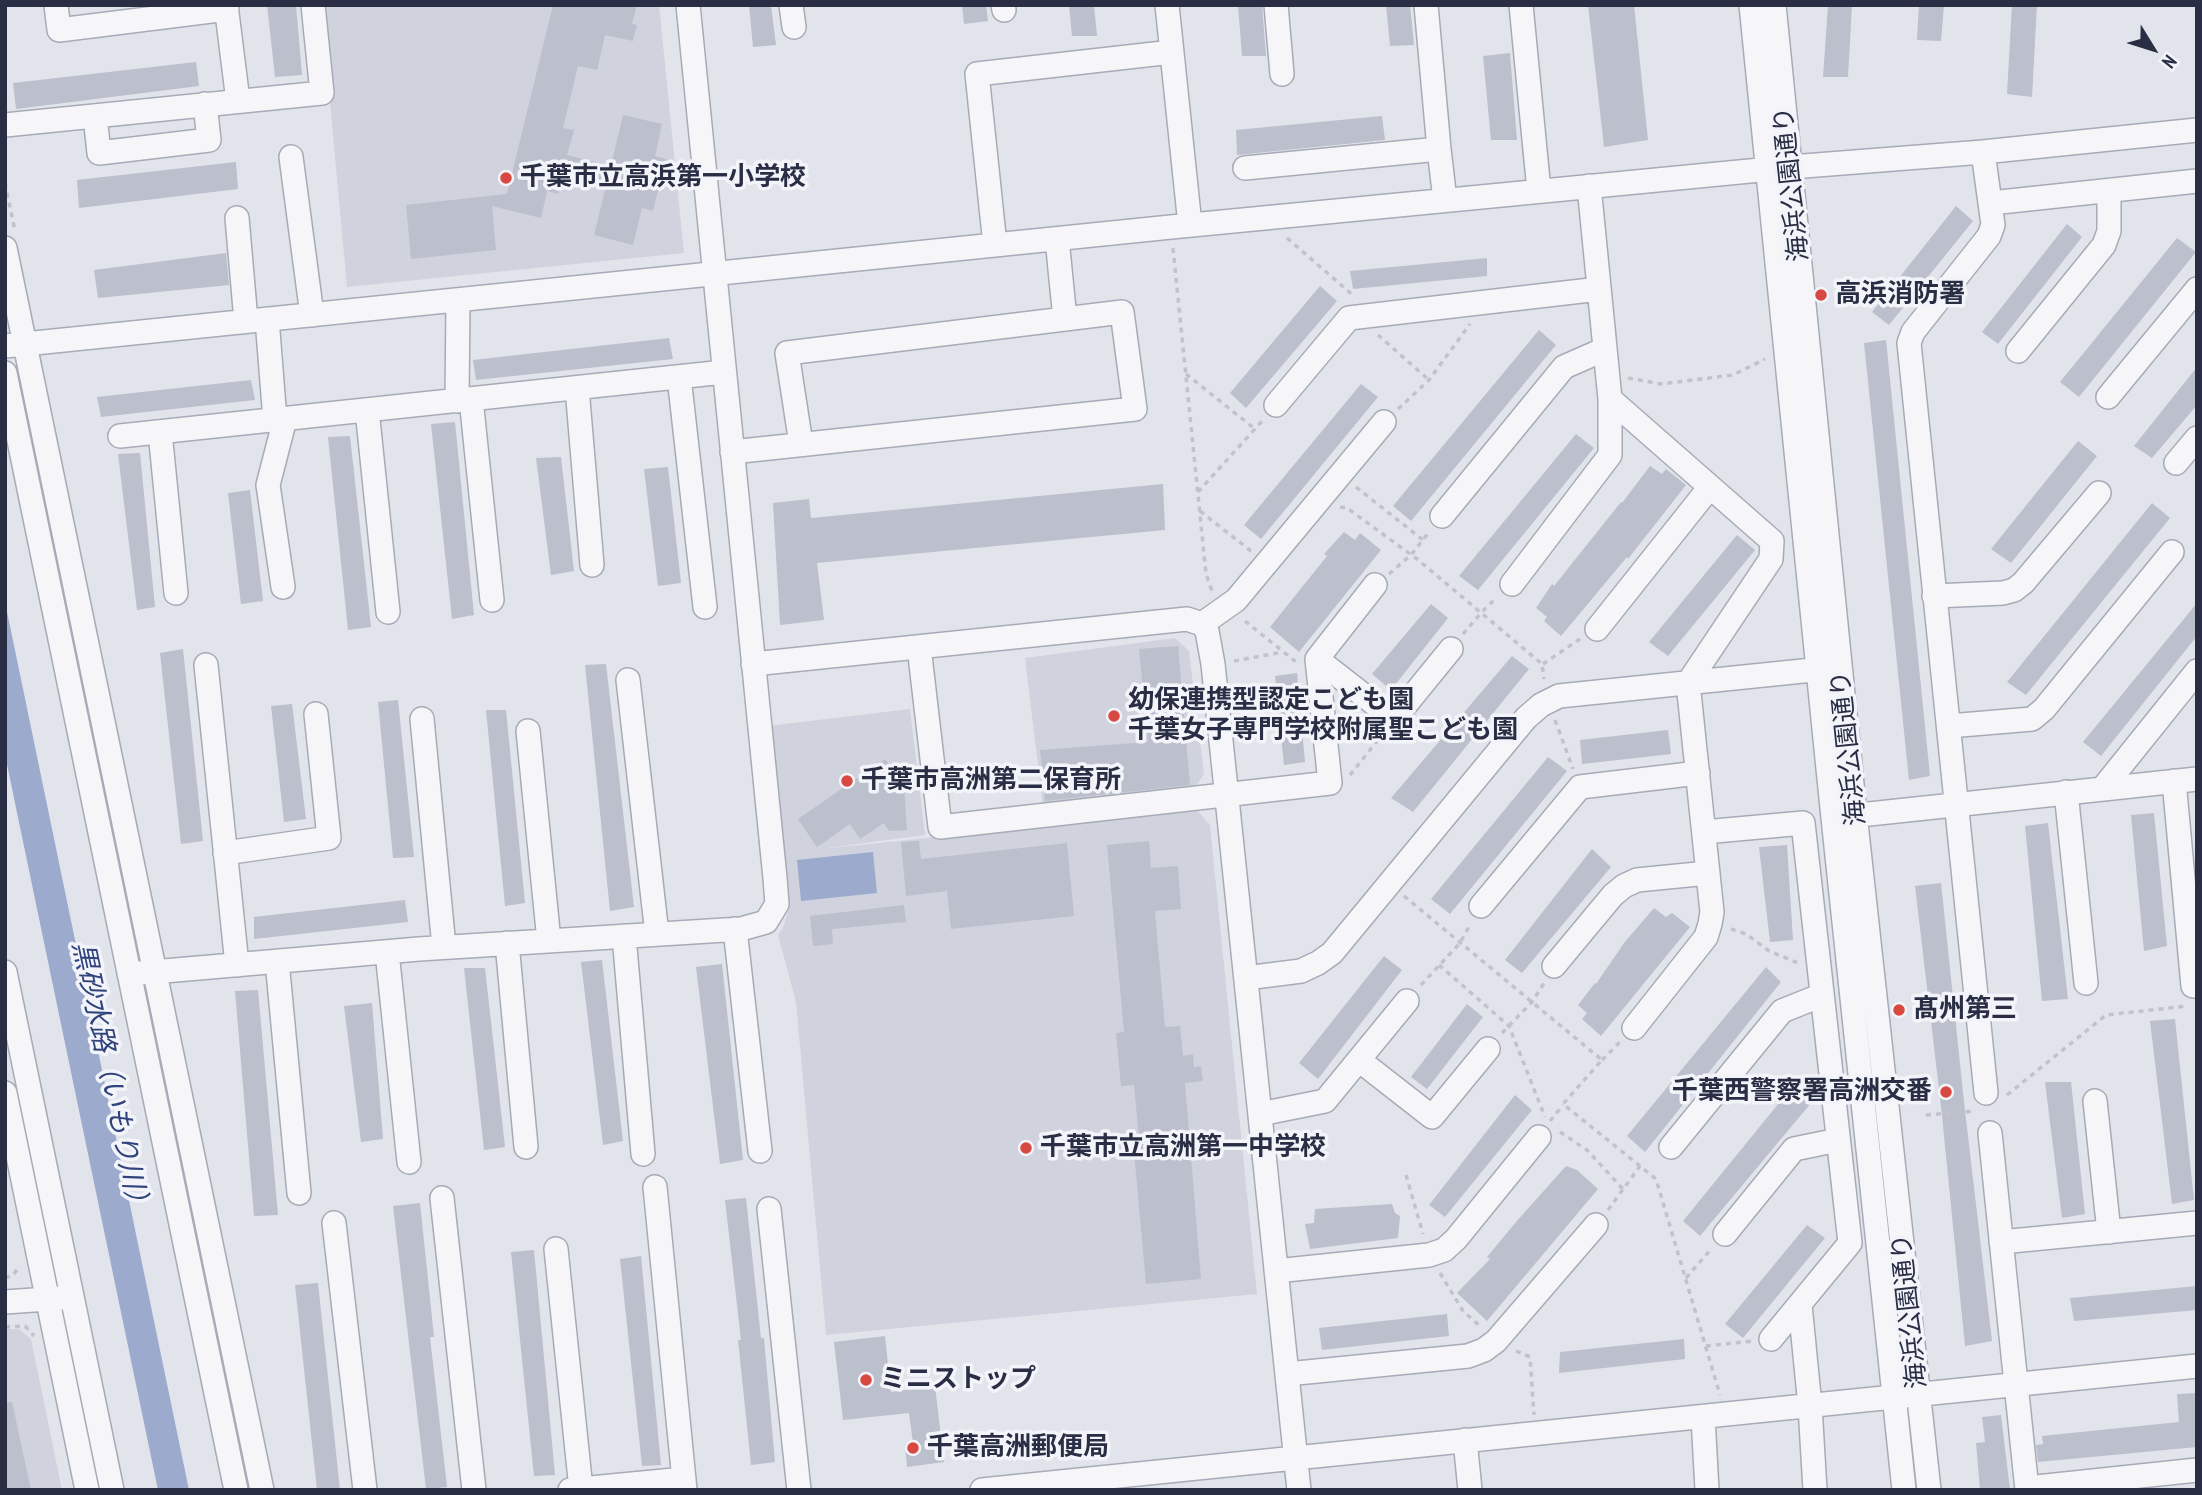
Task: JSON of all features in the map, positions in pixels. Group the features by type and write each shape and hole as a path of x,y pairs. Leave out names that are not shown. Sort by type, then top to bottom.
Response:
{"street":[{"path":"56,5 58,30 140,13 226,7 238,101"},
{"path":"5,125 322,93 313,5"},
{"path":"130,974 444,947 735,929 766,922 777,904 688,5"},
{"path":"1167,5 1172,52 1180,226"},
{"path":"1276,5 1282,74"},
{"path":"1426,5 1446,200"},
{"path":"1521,5 1539,191"},
{"name":"海浜公園通り","path":"1751,5 1779,168 1829,668 1833,818 1904,1490"},
{"name":"海浜公園通り","path":"1774,5 1786,348 1829,668 1855,814 1929,1490"},
{"path":"995,245 977,74 1172,52"},
{"path":"95,116 99,153 209,140 205,104"},
{"path":"15,345 1180,226 2197,130"},
{"path":"1245,168 1439,149"},
{"path":"1983,152 1993,225 1989,236 1913,332 1909,343 1948,726 1991,1101"},
{"path":"291,157 312,315"},
{"path":"1991,204 2197,181"},
{"path":"1512,584 1611,455 1610,399 1589,186"},
{"path":"2018,351 2104,246 2109,231 2109,191"},
{"path":"237,218 280,419 268,485 283,587"},
{"path":"1057,239 1065,319"},
{"path":"10,241 15,345 155,972 262,1490"},
{"path":"1276,405 1349,318 1599,289"},
{"path":"2108,397 2197,289"},
{"path":"458,300 464,400 492,600"},
{"path":"732,452 1135,409 1122,312 787,353 801,444"},
{"path":"1442,516 1564,367 1605,349"},
{"path":"120,436 724,372"},
{"path":"5,373 236,1490"},
{"path":"679,377 705,607"},
{"path":"577,388 592,565"},
{"path":"1610,399 1772,541 1771,559 1688,683 1712,912 1710,924 1706,937 1634,1028"},
{"path":"367,410 388,612"},
{"path":"1299,1490 1213,664 1207,631 1217,614 1236,600 1384,422"},
{"path":"160,432 176,593"},
{"path":"2176,463 2197,438"},
{"path":"1597,629 1710,487"},
{"path":"1934,596 2003,593 2014,590 2023,583 2099,493"},
{"path":"1948,726 2032,719 2044,709 2172,552"},
{"path":"919,647 940,827 1330,783 1318,670 1375,585"},
{"path":"753,664 1187,620 1217,614"},
{"path":"1318,670 1394,719 1451,649"},
{"path":"206,665 237,965"},
{"path":"1246,978 1301,971 1318,964 1332,953 1526,718 1547,702 1559,696 1829,668"},
{"path":"2103,788 2197,671"},
{"path":"628,680 657,934"},
{"path":"225,853 329,838 316,714"},
{"path":"422,719 444,947"},
{"path":"528,731 549,941"},
{"path":"1481,906 1580,787 1698,773"},
{"path":"1833,818 2185,780 2195,996"},
{"path":"2066,792 2087,983"},
{"path":"1704,832 1803,823 1850,1243 1771,1339"},
{"path":"1554,966 1624,886 1637,880 1708,873"},
{"path":"735,929 760,1151"},
{"path":"624,936 643,1154"},
{"path":"507,943 526,1147"},
{"path":"387,952 409,1162"},
{"path":"277,961 299,1193"},
{"path":"5,972 112,1490"},
{"path":"1671,1147 1782,1011 1821,983"},
{"path":"1260,1114 1325,1101 1407,1001"},
{"path":"1359,1060 1433,1117 1488,1049"},
{"path":"5,1094 87,1490"},
{"path":"2095,1101 2109,1232"},
{"path":"1276,1271 1429,1255 1444,1250 1548,1131"},
{"path":"1990,1133 2027,1489 2134,1483 2197,1470"},
{"path":"1725,1234 1794,1149 1838,1140"},
{"path":"556,1249 575,1489 685,1484 654,1186"},
{"path":"442,1198 474,1490"},
{"path":"769,1209 799,1490"},
{"path":"334,1223 365,1490"},
{"path":"2001,1242 2197,1223"},
{"path":"1287,1374 1468,1356 1484,1350 1496,1342 1596,1225"},
{"path":"5,1301 72,1297"},
{"path":"1800,1305 1815,1490"},
{"path":"982,1490 2197,1366"},
{"path":"1703,1416 1707,1490"},
{"path":"1465,1440 1471,1490"}],"path":[{"path":"5,183 10,241"},
{"path":"1265,218 1429,380"},
{"path":"1180,226 1186,374 1206,573 1217,614 1318,670"},
{"path":"1384,422 1429,380 1486,302"},
{"path":"1607,374 1661,384 1733,375 1786,348"},
{"path":"1186,374 1255,429"},
{"path":"1198,493 1276,405"},
{"path":"1340,475 1423,540"},
{"path":"1318,501 1347,508 1411,555 1542,664 1547,702 1580,787"},
{"path":"1200,511 1267,562"},
{"path":"1375,585 1411,555 1442,516"},
{"path":"1451,649 1481,613 1512,584"},
{"path":"1542,664 1597,629"},
{"path":"1213,664 1283,652"},
{"path":"1330,783 1345,781 1394,719"},
{"path":"1389,884 1602,1060 1563,1104 1656,1179 1726,1414"},
{"path":"1710,924 1746,934 1821,983"},
{"path":"1407,1001 1460,943"},
{"path":"1439,965 1509,1026 1548,1131 1587,1150 1623,1189"},
{"path":"1926,1115 1991,1101 2106,1015 2195,996"},
{"path":"1488,1049 1532,1002"},
{"path":"1596,1225 1640,1166"},
{"path":"1686,1278 1725,1234"},
{"path":"1706,1346 1771,1339"},
{"path":"1496,1342 1530,1357 1535,1433"}],"shaded area":[{"name":"千葉市立高浜第一小学校","path":"321,5 659,5 684,253 347,287"},
{"name":"幼保連携型認定こども園 千葉女子専門学校附属聖こども園","path":"1175,638 1189,651 1204,774 1195,788 1043,807 1025,658"},
{"name":"千葉市立高洲第一中学校","path":"910,709 925,835 820,849 1197,810 1210,825 1257,1294 826,1335 796,1002 778,935 789,909 768,726"},
{"path":"5,1329 19,1329 31,1339 62,1490 5,1490"}],"water":[{"path":"5,602 189,1490 158,1490 5,755"},
{"path":"873,852 877,893 801,901 797,860"}],"building":[{"path":"267,5 296,5 302,75 275,77"},
{"path":"553,5 637,5 632,24 637,25 633,41 605,35 597,70 578,66 563,128 574,130 567,155 611,166 623,115 662,124 655,156 666,159 653,211 642,208 633,245 594,235 607,182 563,172 558,194 547,191 541,218 492,206 496,250 411,259 406,205 507,194"},
{"path":"749,5 771,5 776,45 753,47"},
{"path":"962,5 986,5 988,21 964,24"},
{"path":"1069,5 1094,5 1097,36 1072,36"},
{"path":"1238,5 1262,5 1266,56 1242,56"},
{"path":"1386,5 1410,5 1414,45 1390,46"},
{"path":"1588,5 1634,5 1648,140 1604,147"},
{"path":"1828,5 1852,5 1848,77 1823,77"},
{"path":"1919,5 1944,5 1941,41 1917,40"},
{"path":"2012,5 2037,5 2032,97 2007,94"},
{"path":"1510,53 1517,140 1491,140 1483,56"},
{"path":"196,62 199,86 16,109 13,83"},
{"path":"1382,116 1385,140 1237,155 1236,130"},
{"path":"236,162 238,189 79,208 77,180"},
{"path":"1956,206 1973,221 1889,325 1872,312"},
{"path":"2067,224 2082,237 1998,344 1982,332"},
{"path":"2177,238 2196,252 2079,397 2060,382"},
{"path":"226,253 229,285 98,298 94,270"},
{"path":"1487,258 1487,276 1353,289 1350,271"},
{"path":"1320,286 1337,301 1246,408 1230,393"},
{"path":"1539,330 1556,345 1411,521 1393,506"},
{"path":"669,338 673,359 476,380 473,360"},
{"path":"1886,340 1930,776 1909,780 1864,343"},
{"path":"2197,367 2197,405 2152,458 2134,446"},
{"path":"251,380 255,400 101,417 97,397"},
{"path":"1361,384 1378,397 1261,539 1244,525"},
{"path":"455,422 474,615 452,619 431,424"},
{"path":"1576,434 1594,448 1478,590 1459,576"},
{"path":"350,436 371,627 348,630 328,437"},
{"path":"2078,441 2097,456 2011,563 1991,549"},
{"path":"140,453 155,607 137,610 118,454"},
{"path":"561,457 574,571 551,575 536,458"},
{"path":"1650,466 1662,474 1666,469 1686,485 1628,559 1627,557 1561,636 1544,621 1547,617 1536,608 1552,584 1554,586"},
{"path":"668,467 681,583 658,586 644,469"},
{"path":"1163,484 1165,530 817,563 824,620 780,625 773,503 809,499 811,518"},
{"path":"250,490 263,601 241,604 228,493"},
{"path":"2152,503 2170,518 2026,695 2007,682"},
{"path":"1344,532 1355,540 1360,533 1381,550 1299,652 1270,627 1327,556 1324,554"},
{"path":"1737,535 1755,550 1668,656 1649,642"},
{"path":"2197,603 2197,636 2101,756 2083,742"},
{"path":"1431,604 1448,618 1391,690 1372,674"},
{"path":"1178,646 1190,785 1045,801 1040,750 1148,742 1139,649"},
{"path":"183,649 203,841 181,844 160,653"},
{"path":"1512,656 1529,669 1413,812 1391,798"},
{"path":"606,664 634,907 610,911 585,665"},
{"path":"1297,673 1305,762 1284,765 1275,676"},
{"path":"398,700 414,857 393,858 378,702"},
{"path":"292,704 306,819 284,822 271,706"},
{"path":"486,710 506,710 525,903 505,906"},
{"path":"1668,730 1671,754 1582,764 1580,740"},
{"path":"1548,757 1567,771 1450,914 1431,899"},
{"path":"885,759 904,787 907,830 889,831 884,823 860,839 850,824 817,847 798,819"},
{"path":"2154,813 2167,946 2144,951 2131,815"},
{"path":"2048,823 2068,999 2042,1001 2025,826"},
{"path":"919,841 921,859 1067,843 1074,916 951,929 947,891 906,896 901,842"},
{"path":"1149,841 1151,868 1178,866 1181,909 1155,911 1165,1027 1180,1026 1183,1056 1193,1054 1194,1067 1201,1066 1203,1081 1185,1083 1201,1279 1146,1284 1133,1140 1139,1139 1134,1085 1121,1086 1116,1033 1124,1032 1107,845"},
{"path":"1787,845 1793,940 1770,942 1759,847"},
{"path":"1592,849 1611,867 1522,973 1505,960"},
{"path":"1941,883 1992,1341 1965,1346 1915,886"},
{"path":"405,900 408,922 254,939 254,917"},
{"path":"904,905 906,922 832,929 833,944 813,946 810,916"},
{"path":"1654,908 1666,917 1672,913 1690,927 1601,1036 1582,1019 1587,1013 1578,1005"},
{"path":"1384,956 1402,970 1318,1079 1299,1063"},
{"path":"602,960 623,1141 603,1145 581,962"},
{"path":"722,964 743,1160 720,1164 696,967"},
{"path":"1766,967 1781,982 1645,1152 1627,1136"},
{"path":"464,968 485,968 505,1147 484,1150"},
{"path":"258,990 278,1215 254,1216 235,991"},
{"path":"372,1003 383,1139 361,1142 344,1006"},
{"path":"1467,1004 1483,1017 1427,1089 1411,1077"},
{"path":"2175,1019 2194,1200 2172,1204 2150,1021"},
{"path":"2045,1082 2071,1082 2085,1214 2062,1218"},
{"path":"1792,1087 1811,1103 1700,1236 1683,1221"},
{"path":"1515,1095 1532,1110 1445,1217 1429,1205"},
{"path":"1566,1166 1577,1170 1598,1189 1487,1321 1457,1293 1490,1259 1487,1257"},
{"path":"746,1198 761,1338 764,1338 775,1462 751,1465 738,1340 741,1340 725,1200"},
{"path":"420,1203 434,1337 430,1337 447,1487 426,1489 393,1206"},
{"path":"1392,1204 1395,1213 1400,1216 1398,1238 1310,1249 1305,1224 1314,1223 1315,1209"},
{"path":"1807,1225 1825,1238 1743,1338 1725,1324"},
{"path":"534,1250 555,1475 534,1476 511,1252"},
{"path":"641,1256 661,1465 642,1466 620,1259"},
{"path":"318,1283 340,1490 317,1490 295,1285"},
{"path":"2197,1286 2197,1310 2074,1321 2070,1298"},
{"path":"1447,1314 1449,1336 1322,1350 1319,1328"},
{"path":"885,1336 891,1392 935,1386 944,1462 907,1467 905,1444 913,1443 909,1413 843,1420 834,1342"},
{"path":"1684,1339 1685,1359 1559,1373 1560,1352"},
{"path":"2196,1393 2197,1447 2038,1462 2036,1445 2043,1444 2042,1436 2179,1422 2177,1394"},
{"path":"12,1402 31,1490 5,1490 5,1403"},
{"path":"2001,1415 2010,1490 1980,1490 1976,1443 1985,1442 1982,1417"}],"place":[{"name":"千葉市立高浜第一小学校","path":"506,178"},
{"name":"高浜消防署","path":"1821,295"},
{"name":"幼保連携型認定こども園 千葉女子専門学校附属聖こども園","path":"1114,716"},
{"name":"千葉市高洲第二保育所","path":"847,781"},
{"name":"髙州第三","path":"1899,1010"},
{"name":"千葉西警察署高洲交番","path":"1946,1092"},
{"name":"千葉市立高洲第一中学校","path":"1026,1148"},
{"name":"ミニストップ","path":"866,1380"},
{"name":"千葉高洲郵便局","path":"913,1448"}],"water label":[{"name":"黒砂水路（いもり川）","path":"110,1079"}]}
